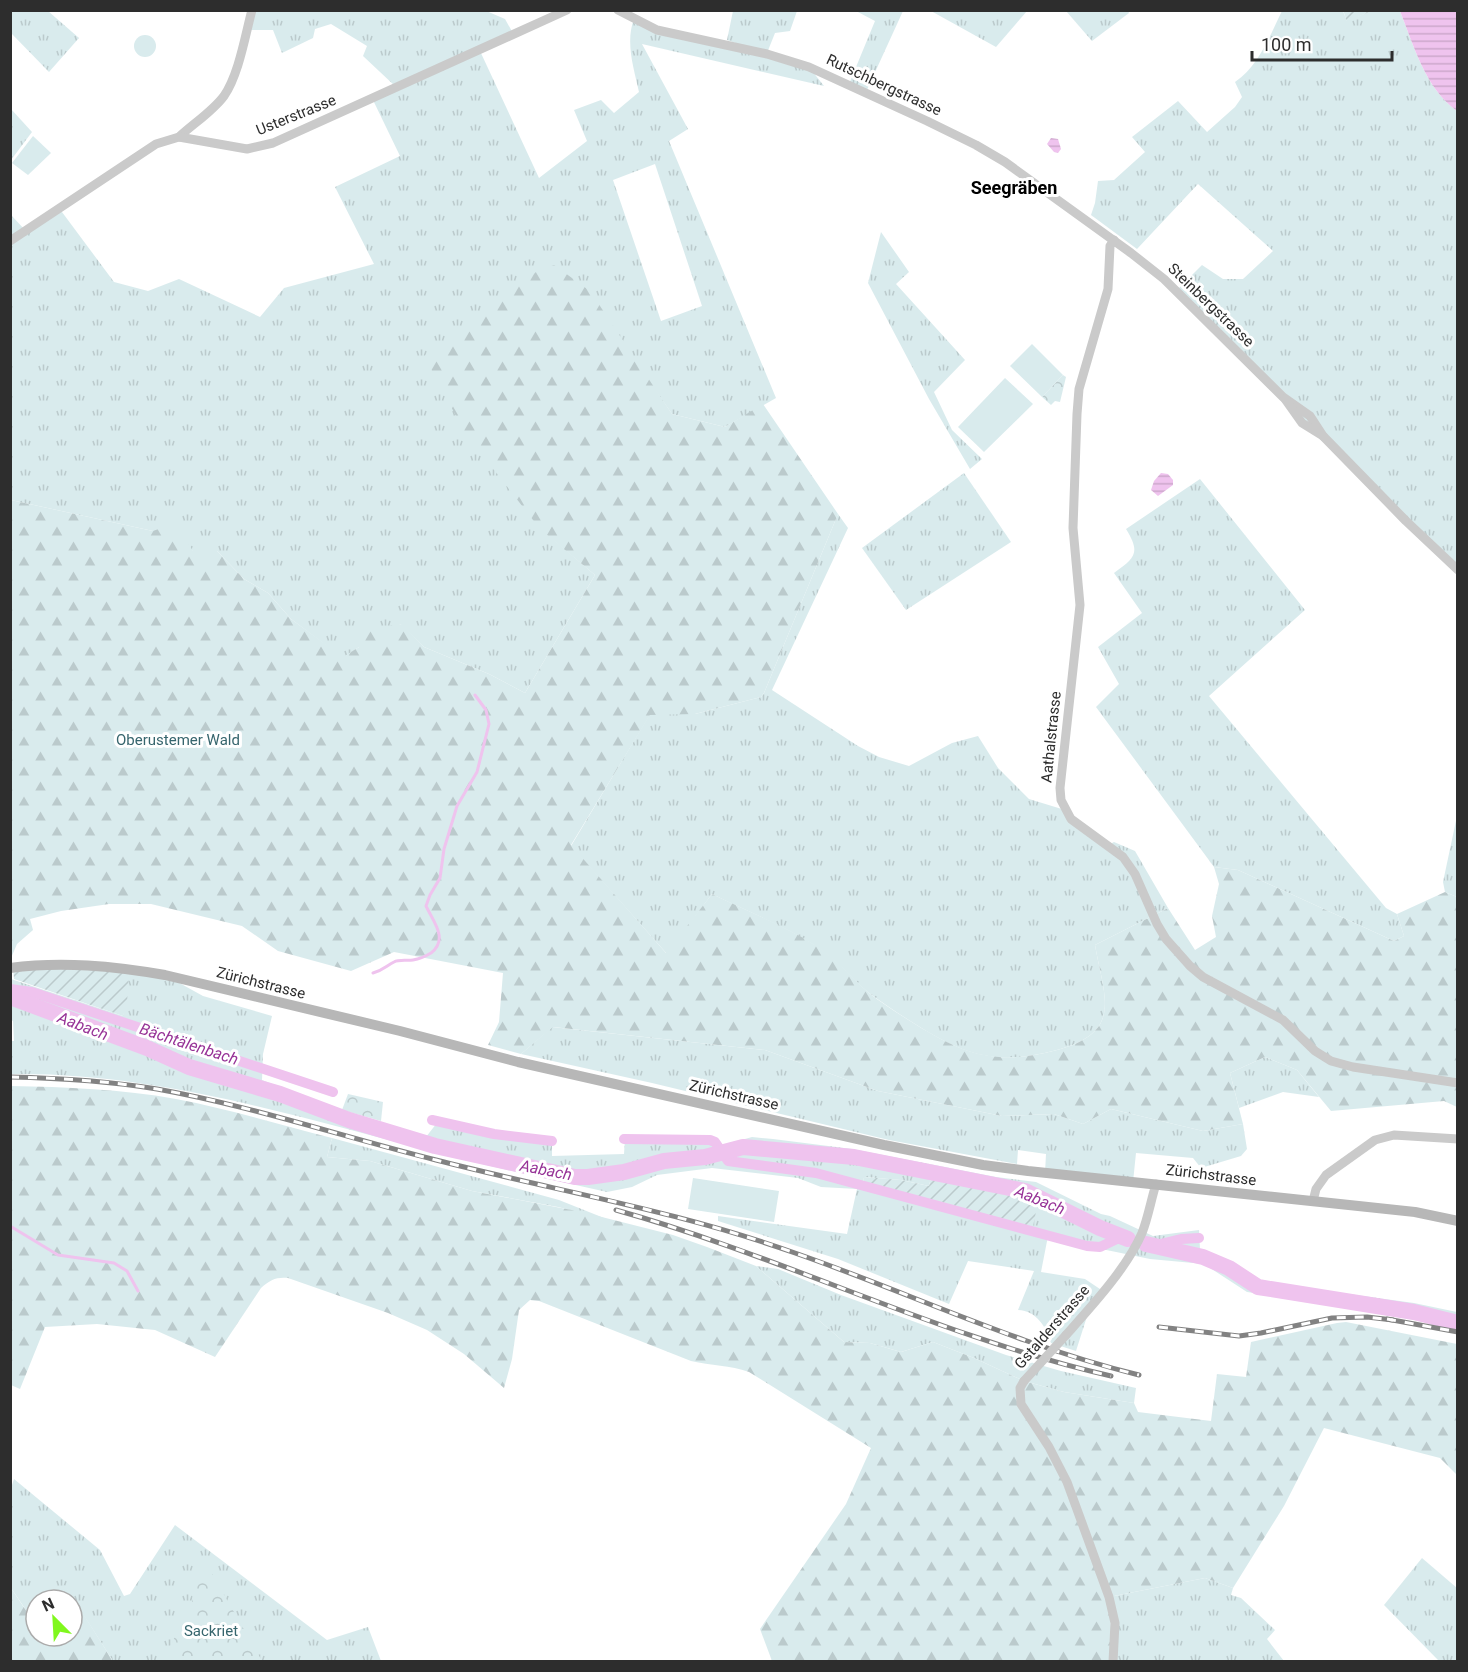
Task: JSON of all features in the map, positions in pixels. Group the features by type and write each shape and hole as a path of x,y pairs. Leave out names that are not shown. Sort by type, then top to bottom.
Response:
{"main road":[{"name":"Zürichstrasse","path":"10,968 74,964 165,975 400,1031 518,1062 884,1146 1022,1171 1313,1201 1424,1214 1458,1221"}],"street":[{"path":"10,241 146,150 169,139 179,137 204,116 225,95 232,81 252,10"},
{"name":"Usterstrasse","path":"179,137 247,149 273,143 567,10"},
{"name":"Rutschbergstrasse","path":"618,10 657,30 767,54 809,67 882,99 992,154 1114,240"},
{"name":"Steinbergstrasse","path":"1114,240 1164,279 1283,397 1310,416 1323,436 1406,521 1458,570"},
{"name":"Aathalstrasse","path":"1114,240 1110,246 1108,289 1079,389 1073,528 1080,605 1060,788 1065,810 1071,819 1124,857 1135,874 1161,932 1190,966 1203,977 1283,1020 1315,1051 1331,1061 1353,1067 1458,1083"},
{"path":"1313,1201 1316,1189 1326,1175 1381,1138 1394,1136 1458,1138"},
{"name":"Gstalderstrasse","path":"1113,1662 1115,1623 1109,1597 1067,1482 1049,1447 1021,1404 1019,1396 1024,1381 1109,1283 1137,1243 1156,1184"}],"green space":[{"path":"484,10 505,19 514,35 480,51 539,178 587,141 574,110 601,100 614,113 639,92 630,46 634,19 657,30 758,51 727,40 733,11 797,11 790,31 775,33 767,53 809,67 824,86 642,44 688,129 669,141 776,398 725,427 672,414 635,361 540,528 595,575 525,693 489,674 424,647 401,624 343,658 291,619 268,593 244,579 217,551 193,551 153,531 11,500 11,215 26,231 59,208 114,282 148,291 179,279 260,317 284,288 374,264 335,187 400,156 372,98 396,87 363,56 367,46 331,24 315,29 313,38 282,53 273,30 246,30 252,11","holes":["655,164 702,306 661,321 613,180"]},
{"path":"1343,10 1371,10 1371,11 1347,22"},
{"path":"10,11 48,11 79,38 49,72 11,33"},
{"path":"856,11 903,11 866,92 849,84 875,21"},
{"path":"931,11 1027,11 996,47"},
{"path":"1066,11 1128,11 1129,13 1092,41"},
{"path":"1282,11 1343,11 1347,21 1371,11 1400,11 1422,66 1437,91 1457,111 1457,570 1292,412 1176,291 1202,265 1223,279 1243,279 1273,251 1198,184 1137,249 1091,215 1098,181 1114,180 1145,152 1132,137 1178,101 1207,132 1235,107 1242,97 1235,82 1251,68 1257,59"},
{"path":"145,35 153,38 156,46 153,54 145,57 137,54 134,46 137,38"},
{"path":"11,109 32,132 11,160"},
{"path":"33,136 51,153 28,175 12,163"},
{"path":"881,232 909,272 896,284 965,360 934,392 952,430 982,459 970,469 929,399 868,283"},
{"name":"Oberustemer Wald","path":"554,265 590,291 672,414 725,427 763,404 838,514 761,697 695,714 650,715 571,845 666,953 712,894 806,939 832,958 874,997 933,1035 982,1055 1017,1057 1057,1050 1078,1042 1092,1033 1101,1023 1105,996 1095,945 1168,908 1195,950 1216,937 1212,916 1219,884 1214,867 1238,870 1394,941 1404,936 1397,914 1445,892 1457,897 1457,1107 1444,1101 1331,1111 1297,1070 1265,1057 1230,1073 1243,1124 1203,1131 1111,1109 1083,1124 1054,1114 1002,1116 878,1091 765,1050 553,1027 521,1054 488,1045 499,1022 503,973 394,952 351,971 278,951 242,926 151,904 109,904 61,911 30,919 33,930 17,944 11,958 11,500 153,531 175,523 193,551 217,551 244,579 268,593 291,619 343,657 359,647 363,630 402,624 424,647 489,674 525,693 595,575 540,529 464,431 424,356 536,272"},
{"path":"1032,344 1063,375 1042,397 1010,366"},
{"path":"1063,375 1066,377 1060,402 1055,401 1051,405 1042,397"},
{"path":"1005,378 1033,404 984,452 958,427"},
{"path":"964,473 1011,542 906,610 862,548"},
{"path":"1200,479 1305,610 1209,696 1386,908 1397,914 1404,936 1394,941 1238,870 1214,867 1096,707 1119,684 1098,647 1142,613 1114,573 1134,554 1131,537 1126,529"},
{"path":"838,514 848,528 772,690 858,746 879,757 909,766 952,743 978,736 998,768 1029,799 1065,810 1108,845 1114,842 1135,851 1168,908 1095,945 1105,996 1104,1010 1101,1023 1092,1033 1078,1042 1057,1050 1017,1057 999,1057 967,1051 933,1035 886,1005 814,945 712,894 667,954 571,846 650,714 695,714 761,697"},
{"path":"1457,816 1457,897 1445,892 1443,882"},
{"path":"13,968 129,969 127,1004 123,1016 14,979"},
{"path":"129,969 165,975 203,996 272,1016 263,1054 262,1080 334,1108 426,1137 440,1119 500,1134 552,1138 552,1156 624,1154 625,1138 708,1138 715,1140 720,1146 752,1137 852,1149 996,1177 1036,1182 1101,1214 1153,1236 1199,1230 1200,1249 1217,1255 1261,1282 1414,1303 1457,1312 1457,1328 1336,1305 1247,1292 1204,1264 1150,1259 1048,1236 1041,1272 1085,1279 1103,1291 1090,1307 1076,1351 1051,1343 1040,1321 1030,1313 1018,1310 1034,1271 968,1261 949,1304 838,1259 718,1221 718,1216 847,1234 857,1189 821,1187 798,1178 712,1168 657,1175 632,1187 607,1192 501,1169 227,1099 120,1080 66,1075 11,1074 10,1041 14,1041 13,1021 11,1020 11,979 123,1016","holes":["864,1177 901,1180 929,1186 931,1177 943,1178 1022,1197 863,1185"]},
{"path":"552,1027 765,1050 878,1091 1002,1116 1054,1114 1083,1124 1111,1109 1203,1131 1243,1124 1247,1149 1241,1156 1201,1168 1193,1158 1136,1153 1133,1182 1045,1173 1046,1154 1018,1150 1017,1164 889,1140 521,1054"},
{"path":"1265,1057 1297,1070 1319,1097 1283,1092 1239,1108 1230,1073"},
{"path":"11,1086 114,1091 196,1103 332,1138 327,1157 370,1161 472,1191 582,1212 673,1235 756,1266 844,1342 870,1343 901,1352 933,1342 1024,1381 1064,1392 1134,1403 1138,1412 1211,1421 1217,1374 1246,1377 1251,1342 1337,1323 1346,1322 1457,1344 1457,1475 1440,1458 1324,1428 1284,1506 1233,1588 1205,1578 1109,1597 1113,1661 772,1661 760,1629 846,1504 871,1448 749,1372 691,1361 539,1301 530,1300 519,1310 512,1359 504,1388 464,1354 427,1330 388,1313 288,1278 280,1278 261,1288 215,1357 155,1330 97,1324 45,1327 20,1389 11,1385"},
{"path":"348,1094 383,1102 381,1121 342,1110"},
{"path":"332,1138 559,1200 609,1220 558,1207 472,1191 370,1161 327,1157"},
{"path":"864,1177 901,1180 929,1186 931,1177 972,1183 1013,1194 1037,1207 1032,1231 863,1186"},
{"path":"693,1178 779,1191 774,1222 688,1209"},
{"path":"756,1266 778,1269 841,1295 1006,1355 1061,1371 1136,1388 1134,1403 1064,1392 1024,1381 933,1342 901,1352 870,1343 844,1342"},
{"path":"14,1479 100,1550 124,1596 130,1594 175,1525 327,1640 368,1627 381,1661 113,1661 84,1616 84,1588 66,1588 65,1586 63,1588 24,1588 24,1607 11,1588 10,1491"},
{"path":"1422,1558 1457,1588 1457,1661 1439,1661 1384,1605"},
{"name":"Sackriet","path":"202,1567 211,1572 262,1661 163,1661 192,1602 195,1572"},
{"path":"1205,1578 1233,1588 1231,1595 1241,1598 1275,1630 1267,1639 1284,1661 1113,1661 1109,1597"},
{"path":"11,1588 24,1608 24,1648 84,1648 84,1615 113,1661 11,1661"}],"shaded area":[{"path":"1400,11 1457,11 1457,111 1437,91 1422,66"},
{"path":"1051,138 1058,139 1061,149 1058,153 1047,144"},
{"path":"1161,473 1168,474 1173,480 1173,485 1158,496 1151,490 1154,481"}],"waterway":[{"path":"373,973 396,961 413,960 427,955 436,948 439,942 438,930 426,906 440,878 444,849 457,806 477,772 489,724 486,710 475,695"},
{"name":"Bächtälenbach","path":"10,989 32,992 333,1092"},
{"name":"Aabach","path":"10,997 147,1048 189,1067 280,1094 349,1120 435,1146 575,1177 624,1172 664,1161 705,1157 743,1147 854,1157 1025,1191 1100,1228 1128,1239"},
{"path":"432,1120 494,1134 552,1141"},
{"path":"624,1139 710,1140 715,1142 728,1161 816,1173 1087,1246 1100,1247 1121,1237"},
{"path":"10,1226 58,1255 114,1263 127,1271 138,1291"},
{"path":"1152,1246 1181,1239 1199,1238"},
{"name":"Aabach","path":"1146,1244 1203,1257 1229,1268 1258,1287 1414,1312 1458,1323"}],"railway":[{"path":"10,1077 102,1082 192,1096 436,1160 662,1213 751,1238 1008,1334 1139,1375"},
{"path":"616,1210 740,1250 985,1340 1048,1360 1111,1376"},
{"path":"1159,1327 1239,1336 1332,1318 1367,1317 1393,1320"},
{"path":"1387,1319 1458,1332"}],"district":[{"name":"Seegräben","path":"1014,187"}]}
